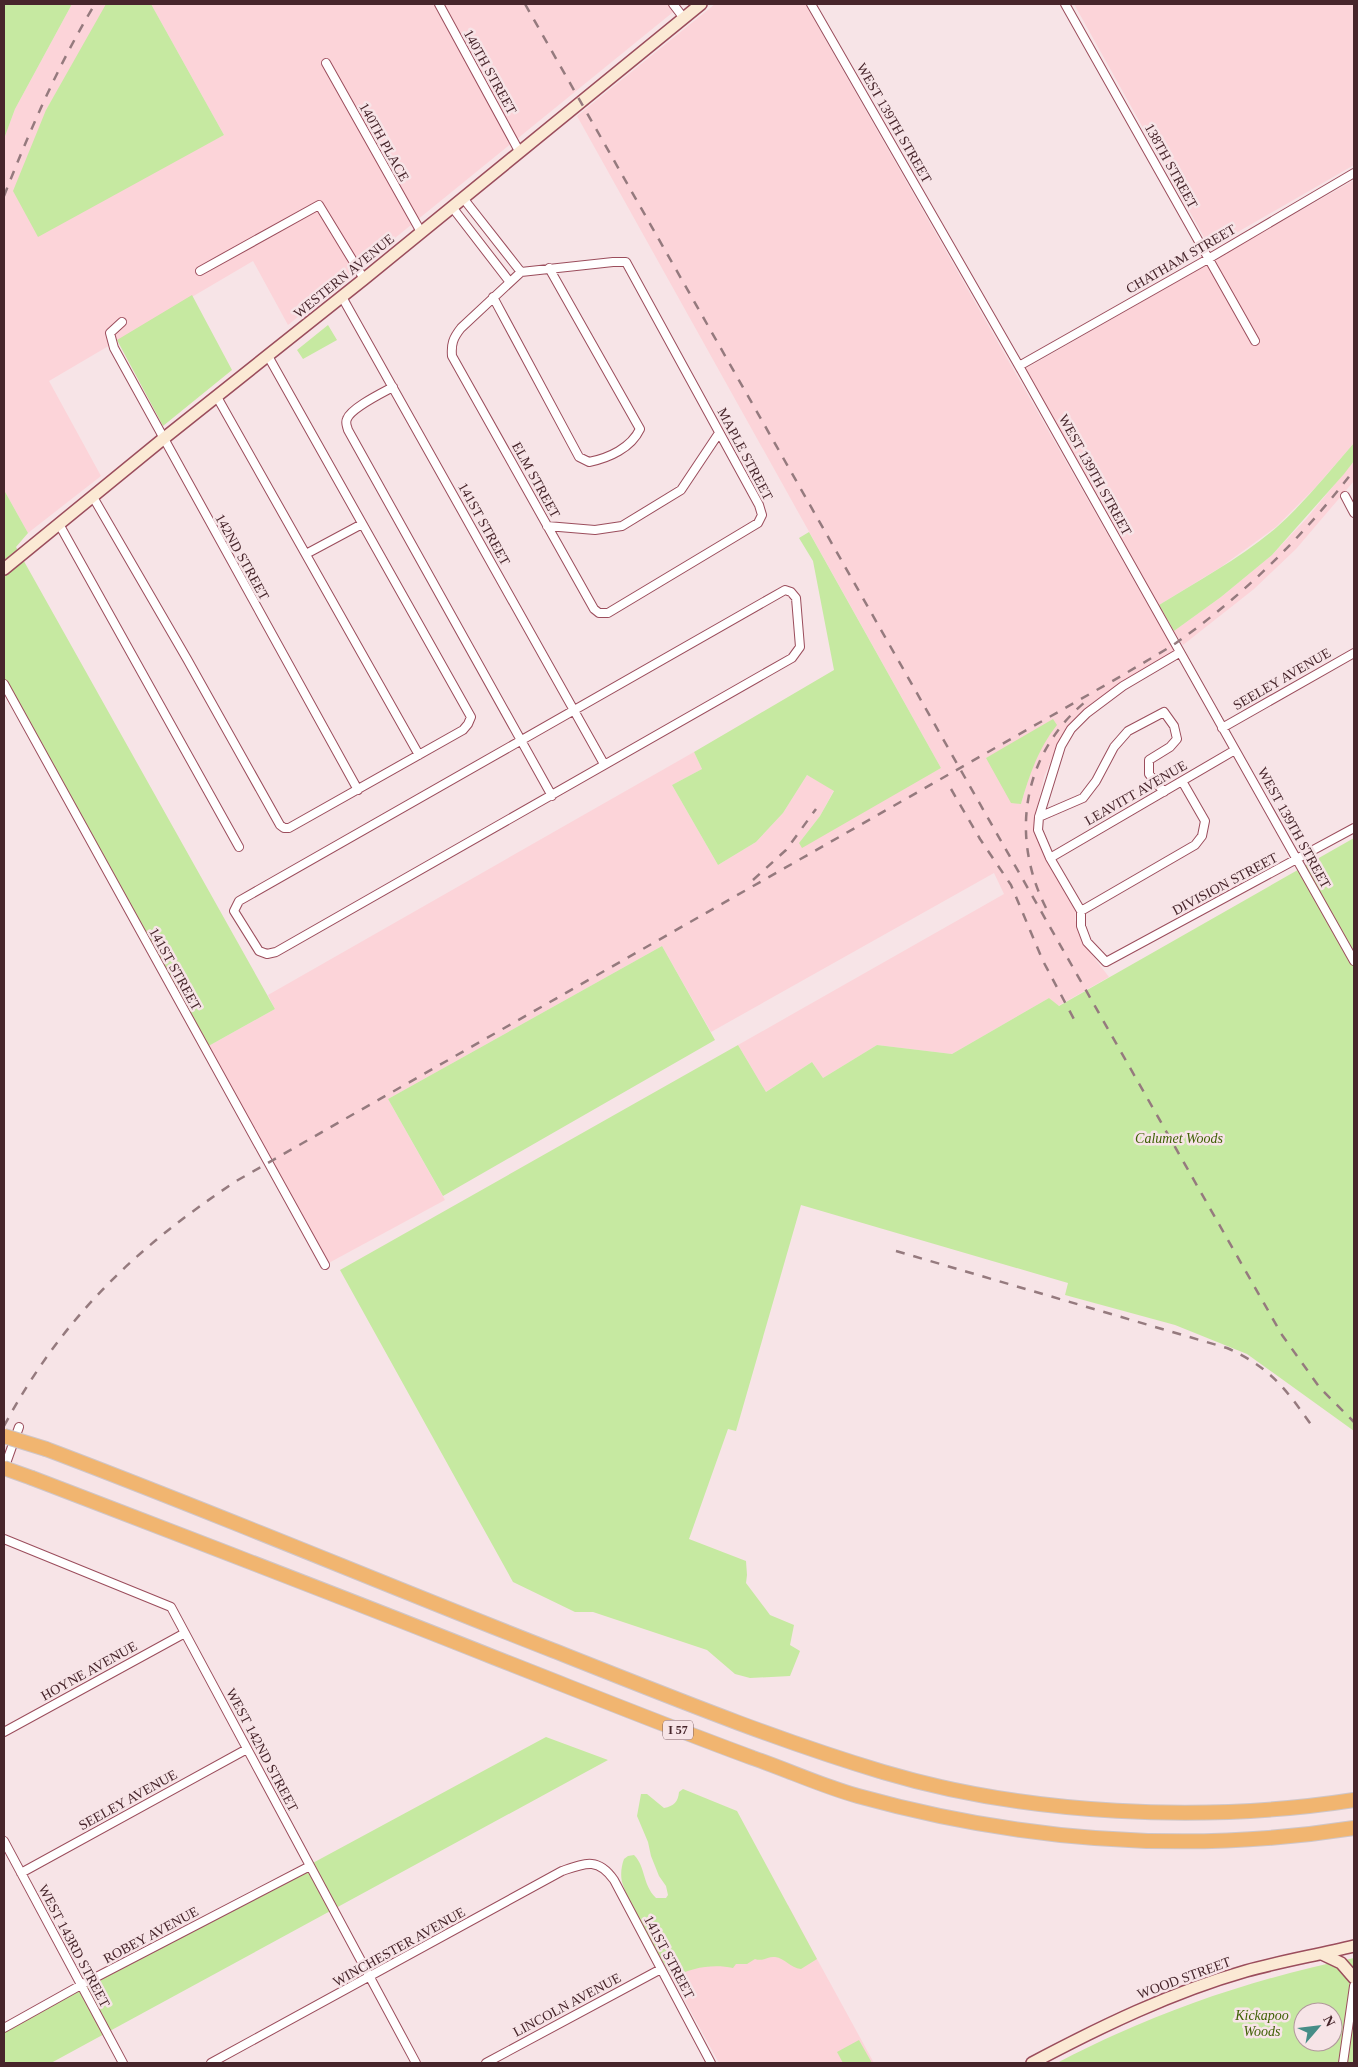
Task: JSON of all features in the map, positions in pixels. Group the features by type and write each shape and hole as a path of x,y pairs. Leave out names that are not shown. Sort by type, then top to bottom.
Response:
{"highway":[{"name":"I 57","path":"4,1436 46,1449 691,1705 884,1772 998,1798 1142,1811 1235,1812 1291,1808 1354,1800"},
{"name":"I 57","path":"4,1468 322,1589 666,1726 855,1795 972,1821 1054,1836 1194,1842 1262,1840 1354,1828"}],"main road":[{"name":"WESTERN AVENUE","path":"4,569 163,439 342,297 701,4"},
{"name":"WOOD STREET","path":"1032,2063 1078,2039 1182,1993 1246,1971 1354,1946"},
{"path":"1322,1954 1341,1963 1354,1978"}],"street":[{"name":"140TH STREET","path":"439,4 519,151"},
{"path":"673,4 683,17"},
{"name":"WEST 139TH STREET","path":"811,4 1019,366 1354,960"},
{"name":"138TH STREET","path":"1065,4 1255,341"},
{"name":"140TH PLACE","path":"326,63 421,232"},
{"name":"CHATHAM STREET","path":"1019,366 1208,259 1354,173"},
{"path":"463,198 521,272"},
{"path":"200,270 319,205 364,279"},
{"path":"452,207 510,281"},
{"name":"MAPLE STREET","path":"549,268 626,262 720,433 758,504 762,516 758,523 608,613 599,614"},
{"path":"549,268 640,428 636,436 626,445 605,459 589,462 579,457 493,297 521,272 549,268"},
{"name":"141ST STREET","path":"342,297 604,764"},
{"name":"ELM STREET","path":"493,297 453,338 451,346 452,356 594,609 599,614"},
{"name":"142ND STREET","path":"122,322 110,334 114,348 358,790"},
{"path":"92,497 280,825 284,828 289,828 463,730 468,724 470,717 268,356"},
{"path":"393,387 347,417 346,424 348,430 552,796"},
{"path":"217,397 419,755"},
{"path":"547,526 595,530 622,526 681,490 720,433"},
{"path":"1345,496 1354,513"},
{"path":"59,524 239,846"},
{"path":"306,554 362,524"},
{"path":"785,590 791,592 796,598 800,647 792,658 276,952 267,954 259,951 234,911 239,901 574,711 785,590"},
{"path":"1179,652 1123,686 1087,713 1071,729 1061,746 1039,817 1038,830 1050,858 1081,911 1194,845 1202,836 1205,821 1182,781"},
{"name":"SEELEY AVENUE","path":"1222,728 1354,653"},
{"name":"141ST STREET","path":"4,684 325,1265"},
{"path":"1039,817 1083,798 1096,781 1114,747 1128,731 1164,712 1174,726 1177,739 1170,747 1149,760 1149,774 1164,792"},
{"name":"LEAVITT AVENUE","path":"1050,858 1235,750"},
{"name":"DIVISION STREET","path":"1081,911 1081,926 1087,942 1106,962 1354,828"},
{"path":"4,1468 19,1427"},
{"name":"WEST 142ND STREET","path":"4,1539 171,1607 416,2063"},
{"name":"HOYNE AVENUE","path":"4,1732 185,1633"},
{"name":"SEELEY AVENUE","path":"21,1873 247,1749"},
{"name":"WEST 143RD STREET","path":"4,1841 122,2063"},
{"name":"WINCHESTER AVENUE","path":"211,2063 370,1978 562,1871 587,1864 600,1866"},
{"name":"ROBEY AVENUE","path":"4,2028 80,1986 310,1866"},
{"name":"141ST STREET","path":"600,1866 614,1880 710,2063"},
{"name":"LINCOLN AVENUE","path":"486,2063 661,1969"},
{"path":"1343,2063 1354,1986"}],"shaded area":[{"path":"72,4 108,4 46,110 174,161 224,135 151,4 683,4 288,325 253,261 49,381 101,476 28,533 4,490 4,139 15,109"},
{"path":"715,4 805,4 1174,651 1119,684 1080,714 1058,744 1044,777 1035,817 1038,839 1076,908 1075,920 1092,955 1109,977 1058,1006 1049,998 952,1054 877,1045 823,1078 812,1062 766,1092 738,1045 1004,894 994,873 711,1032 662,946 388,1099 445,1200 325,1265 205,1048 275,1009 268,995 694,752 702,769 672,785 718,865 756,842 783,813 807,775 834,790 820,816 799,843 941,768 577,116","holes":["1056,725 1044,741 1031,771 1021,804 986,758"]},
{"path":"1074,4 1352,4 1354,6 1354,165 1210,248"},
{"path":"1354,180 1354,443 1314,489 1276,527 1221,567 1159,605 1025,369"},
{"path":"1354,461 1354,481 1296,549 1254,589 1183,645 1174,631 1221,597 1272,555 1307,518"},
{"path":"788,1905 874,2063 719,2063 668,1970"}],"green space":[{"path":"4,4 72,4 15,109 4,139"},
{"path":"106,4 151,4 224,135 38,237 13,191 46,110"},
{"path":"192,295 232,370 163,426 117,340"},
{"path":"328,325 337,340 303,359 297,350"},
{"path":"1354,443 1354,461 1272,555 1221,597 1174,631 1159,605 1235,559 1277,527 1307,497"},
{"path":"4,490 28,533 16,547 275,1009 205,1048 4,684"},
{"path":"809,532 941,768 802,848 799,843 820,816 834,791 807,775 783,813 756,842 718,865 672,785 702,769 694,752 834,670 813,561 799,538"},
{"path":"1053,719 1057,725 1044,744 1035,763 1021,804 1011,803 986,758"},
{"name":"Calumet Woods","path":"1354,838 1354,1431 1247,1354 1175,1325 1065,1295 1068,1283 801,1205 736,1431 728,1429 689,1539 746,1561 746,1583 770,1615 794,1625 790,1645 800,1651 790,1676 750,1678 735,1674 707,1650 593,1612 575,1612 513,1582 340,1270 738,1045 766,1092 812,1062 823,1078 877,1045 952,1054 1049,998 1059,1006"},
{"path":"662,946 715,1040 443,1196 388,1099"},
{"path":"546,1737 608,1760 51,2063 4,2063 4,2030"},
{"path":"683,1789 737,1811 817,1959 801,1969 779,1958 755,1959 747,1964 736,1964 733,1968 718,1966 695,1969 673,1978 632,1908 621,1879 621,1872 624,1859 634,1855 641,1865 648,1887 652,1893 656,1898 666,1898 668,1895 666,1886 659,1876 637,1816 641,1794 647,1794 664,1808 675,1803 679,1792"},
{"name":"Kickapoo Woods","path":"1354,1958 1354,2063 1057,2063 1092,2045 1165,2014 1277,1976"},
{"path":"859,2040 872,2063 843,2063 837,2052"}],"railway":[{"path":"4,196 45,98 95,4"},
{"path":"525,4 1282,1335 1320,1388 1354,1422"},
{"path":"4,1426 51,1351 77,1318 134,1259 201,1205 238,1180 1176,643 1225,605 1272,563 1315,518 1354,470"},
{"path":"1046,908 1035,881 1028,853 1026,826 1028,798 1035,772 1047,747 1064,723 1085,702"},
{"path":"951,789 980,839 1011,885 1043,961 1076,1023"},
{"path":"753,880 786,850 816,809"},
{"path":"896,1251 1227,1348 1255,1363 1276,1380 1312,1426"}]}
